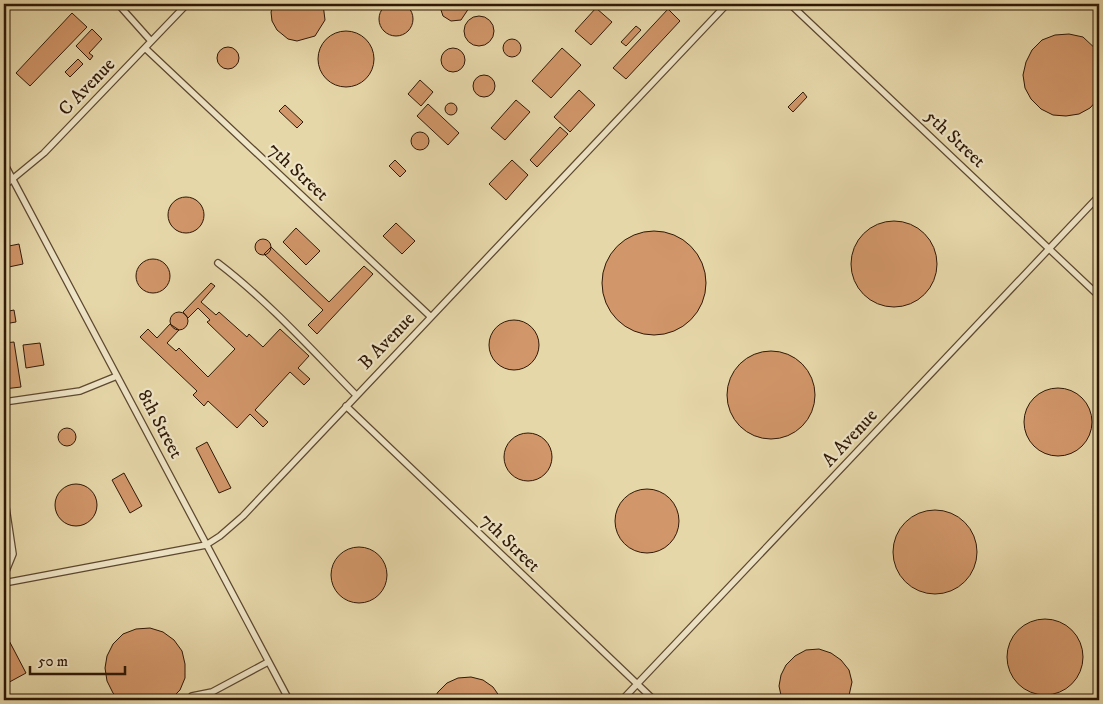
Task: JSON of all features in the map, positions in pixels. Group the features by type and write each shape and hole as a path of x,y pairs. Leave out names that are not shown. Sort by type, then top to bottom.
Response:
{"lane":[{"path":"118,4 151,41"},
{"name":"C Avenue","path":"4,186 44,153 187,4"},
{"name":"B Avenue","path":"4,583 206,545 220,536 243,516 727,4"},
{"name":"5th Street","path":"790,4 1099,296"},
{"name":"7th Street","path":"146,48 431,317"},
{"name":"8th Street","path":"4,162 289,700"},
{"name":"A Avenue","path":"622,700 1099,196"},
{"path":"218,263 270,306 356,396"},
{"path":"4,402 80,391 117,376"},
{"name":"7th Street","path":"346,406 654,700"},
{"path":"4,494 13,554 4,576"},
{"path":"192,696 212,692 268,662"}],"building":[{"path":"396,2 403,3 408,7 412,12 412,26 408,31 403,35 396,36 389,35 384,31 380,26 379,19 380,12 384,7 389,3"},
{"path":"274,4 323,4 325,20 315,36 297,41 288,39 277,30 272,21 271,12"},
{"path":"439,4 469,4 469,8 461,20 451,21 443,16"},
{"path":"596,8 612,22 591,45 575,31"},
{"path":"668,9 680,21 626,79 613,68"},
{"path":"72,13 87,27 30,86 16,73"},
{"path":"479,16 490,20 494,31 490,42 479,46 468,42 464,31 468,20"},
{"path":"636,26 641,30 626,46 621,42"},
{"path":"92,29 102,39 89,53 93,56 90,60 76,46"},
{"path":"346,31 357,33 366,39 372,48 374,59 372,70 366,79 357,85 346,87 335,85 326,79 320,70 318,59 320,48 326,39 335,33"},
{"path":"1069,34 1083,37 1099,52 1099,98 1090,108 1079,114 1053,115 1041,109 1031,99 1025,88 1023,75 1026,62 1032,50 1042,40 1055,35"},
{"path":"508,39 516,39 521,44 519,55 508,57 503,52 503,44"},
{"path":"228,47 236,50 239,58 236,66 228,69 220,66 217,58 220,50"},
{"path":"453,48 458,49 464,55 464,65 458,71 453,72 448,71 442,65 441,60 442,55 448,49"},
{"path":"562,48 581,65 551,98 532,81"},
{"path":"78,59 83,64 70,77 65,72"},
{"path":"484,75 492,78 495,86 492,94 484,97 476,94 473,86 476,78"},
{"path":"420,80 433,92 421,106 408,94"},
{"path":"579,90 595,105 570,132 554,117"},
{"path":"803,92 807,97 793,112 788,107"},
{"path":"516,100 530,112 505,140 491,128"},
{"path":"451,103 457,109 451,115 445,109"},
{"path":"428,104 459,133 448,145 417,116"},
{"path":"285,105 303,122 297,128 279,111"},
{"path":"560,127 568,134 537,167 530,160"},
{"path":"416,132 424,132 429,137 427,148 416,150 411,145 411,137"},
{"path":"395,160 406,171 400,177 389,166"},
{"path":"512,160 528,175 506,200 489,184"},
{"path":"186,197 193,198 199,202 203,208 203,222 199,228 193,232 186,233 179,232 173,228 169,222 168,215 169,208 173,202 179,198"},
{"path":"894,221 910,224 918,228 930,240 934,248 937,264 934,280 930,288 918,300 910,304 894,307 878,304 870,300 858,288 854,280 851,264 854,248 858,240 870,228 878,224"},
{"path":"396,223 415,241 402,254 383,236"},
{"path":"296,228 320,251 306,265 283,242"},
{"path":"654,231 674,235 683,240 697,254 702,263 706,283 702,303 697,312 683,326 674,331 654,335 634,331 625,326 611,312 606,303 602,283 606,263 611,254 625,240 634,235"},
{"path":"263,239 271,247 263,255 255,247"},
{"path":"19,244 23,264 4,268 4,247"},
{"path":"271,247 329,302 364,266 373,274 317,334 308,325 323,310 264,254"},
{"path":"153,259 160,260 165,264 169,269 169,283 165,288 160,292 153,293 146,292 141,288 137,283 136,276 137,269 141,264 146,260"},
{"path":"211,283 215,286 201,302 216,315 219,312 247,337 249,334 263,347 280,329 309,356 298,368 310,379 304,385 290,372 255,410 268,422 263,427 250,414 237,428 208,401 204,406 193,395 197,391 140,337 148,329 157,338 170,324 179,330 167,343 176,351 179,348 208,377 235,349 207,322 210,320 198,308 188,318 183,312"},
{"path":"14,310 16,322 4,324 4,312"},
{"path":"179,312 185,315 188,321 185,327 179,330 173,327 170,321 173,315"},
{"path":"509,320 519,320 532,327 539,340 539,350 532,363 519,370 509,370 500,366 493,359 489,350 489,340 493,331 500,324"},
{"path":"14,342 21,387 4,389 4,343"},
{"path":"40,343 44,365 26,368 23,345"},
{"path":"762,351 780,351 796,358 808,370 815,386 815,404 808,420 796,432 780,439 762,439 746,432 734,420 727,404 727,386 734,370 746,358"},
{"path":"1058,388 1071,391 1082,398 1089,409 1092,422 1089,435 1082,446 1071,453 1058,456 1045,453 1034,446 1027,435 1024,422 1027,409 1034,398 1045,391"},
{"path":"67,428 73,431 76,437 73,443 67,446 61,443 58,437 61,431"},
{"path":"523,433 533,433 542,437 548,443 551,448 551,466 542,477 533,481 523,481 514,477 508,471 504,462 504,452 508,443 514,437"},
{"path":"207,442 231,488 219,493 196,448"},
{"path":"124,473 142,506 130,513 112,480"},
{"path":"80,484 88,487 94,493 97,505 94,517 88,523 72,526 64,523 58,517 55,501 58,493 64,487"},
{"path":"647,489 665,495 673,503 679,521 673,539 665,547 647,553 629,547 621,539 615,521 621,503 629,495"},
{"path":"935,510 951,513 965,522 974,536 977,552 974,568 965,582 951,591 935,594 919,591 905,582 896,568 893,552 896,536 905,522 919,513"},
{"path":"359,547 370,549 379,555 385,564 387,575 385,586 379,595 370,601 359,603 348,601 339,595 333,586 331,575 333,564 339,555 348,549"},
{"path":"1045,619 1060,622 1072,630 1080,642 1083,657 1080,672 1072,684 1060,692 1045,695 1030,692 1018,684 1010,672 1007,657 1010,642 1018,630 1030,622"},
{"path":"150,628 163,632 174,640 182,651 185,664 185,678 180,690 170,700 120,700 113,693 107,681 105,668 107,656 113,644 123,634 136,629"},
{"path":"4,631 26,673 4,685"},
{"path":"819,649 831,653 841,660 849,670 852,682 848,700 782,700 779,686 781,675 786,665 795,656 806,650"},
{"path":"471,677 483,680 493,687 502,700 433,700 447,683 458,678"}]}
